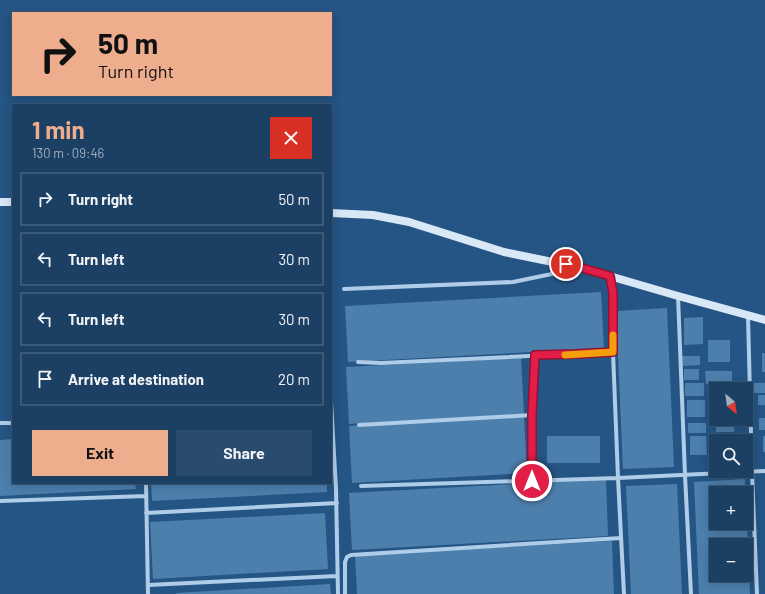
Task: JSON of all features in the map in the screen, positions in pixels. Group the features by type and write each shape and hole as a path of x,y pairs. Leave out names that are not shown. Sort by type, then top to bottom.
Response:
{"main road":[{"path":"0,202 12,202"},
{"path":"332,213 373,215 409,222 504,252 582,268 765,320"}],"street":[{"path":"344,289 513,282 582,268"},
{"path":"610,276 613,293 613,352 624,594"},
{"path":"678,296 691,594"},
{"path":"748,316 751,434"},
{"path":"358,362 382,363 613,352"},
{"path":"532,481 532,415 535,355"},
{"path":"359,425 532,415"},
{"path":"0,423 12,423"},
{"path":"332,436 337,503 338,594"},
{"path":"753,472 765,471"},
{"path":"361,486 709,474"},
{"path":"752,478 757,594"},
{"path":"146,484 148,594"},
{"path":"0,501 146,496"},
{"path":"146,513 337,503"},
{"path":"345,594 345,562 351,555 621,538"},
{"path":"148,585 338,576"}],"building":[{"path":"601,292 604,348 348,362 345,306"},
{"path":"667,308 674,467 623,469 616,311"},
{"path":"703,317 703,344 684,345 684,318"},
{"path":"708,340 730,340 730,362 708,362"},
{"path":"762,353 765,353 765,372 762,372"},
{"path":"682,356 700,356 700,365 682,366"},
{"path":"521,358 524,414 349,424 346,367"},
{"path":"684,369 699,369 699,380 684,380"},
{"path":"705,371 732,371 732,382 709,382 709,384 706,384"},
{"path":"685,383 704,383 704,396 685,396"},
{"path":"754,383 765,383 765,393 754,393"},
{"path":"758,395 765,395 765,405 758,405"},
{"path":"687,400 705,400 705,417 687,417"},
{"path":"524,416 527,473 352,483 349,426"},
{"path":"759,418 765,418 765,430 759,430"},
{"path":"688,423 706,423 706,433 688,433"},
{"path":"716,426 734,427 734,432 716,432"},
{"path":"547,436 600,436 600,463 547,463"},
{"path":"690,436 706,436 707,455 690,455"},
{"path":"763,436 765,436 765,452 763,452"},
{"path":"12,439 12,484 135,484 136,489 0,496 0,440"},
{"path":"606,479 608,536 352,550 349,493"},
{"path":"745,479 745,486 709,486 709,530 747,530 748,538 709,538 709,582 749,582 750,594 699,594 694,482"},
{"path":"151,484 327,484 327,492 152,501"},
{"path":"677,484 682,594 631,594 626,486"},
{"path":"325,513 328,569 153,579 150,522"},
{"path":"612,541 614,594 357,594 355,555"},
{"path":"330,584 331,594 176,594 176,593"}],"slow traffic":[{"path":"565,355 613,352 613,335"}],"route":[{"path":"532,481 532,415 535,355 613,352 613,293 610,276 566,264"}]}
